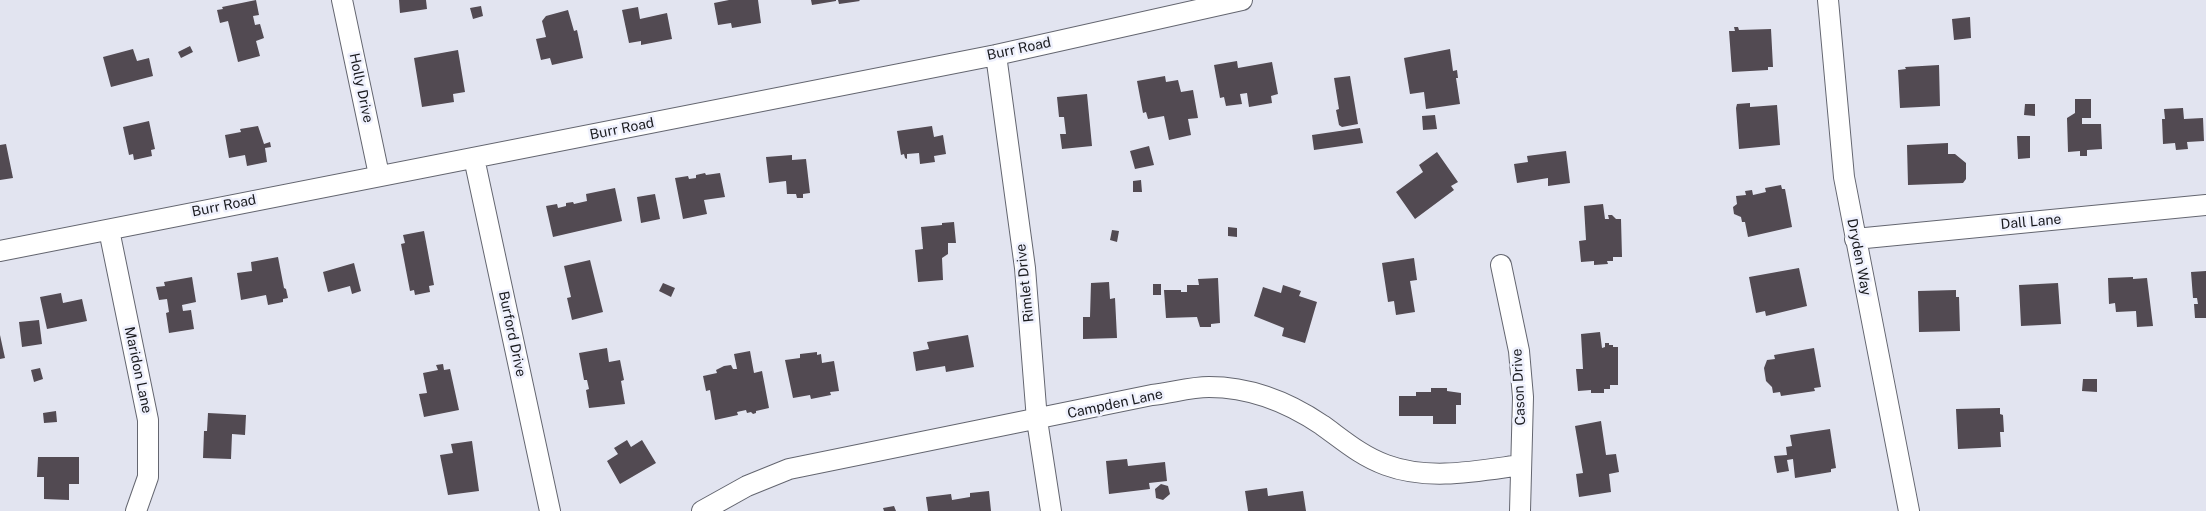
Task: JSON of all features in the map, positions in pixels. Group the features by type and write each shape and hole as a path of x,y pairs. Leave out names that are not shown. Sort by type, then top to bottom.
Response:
{"street":[{"name":"Holly Drive","path":"342,0 379,175"},
{"name":"Burr Road","path":"0,251 996,55 1242,0"},
{"name":"Dryden Way","path":"1828,0 1844,177 1909,511"},
{"name":"Rimlet Drive","path":"996,55 1025,268 1037,420 1050,511"},
{"name":"Burford Drive","path":"474,158 550,511"},
{"name":"Dall Lane","path":"1855,238 2206,205"},
{"name":"Maridon Lane","path":"109,230 148,420 148,477 136,511"},
{"name":"Cason Drive","path":"1501,265 1519,351 1522,397 1520,511"},
{"name":"Campden Lane","path":"702,511 747,486 789,469 1037,420 1152,395 1208,387 1249,390 1285,404 1321,425 1352,448 1386,465 1431,475 1472,472 1521,465"}],"building":[{"path":"256,0 259,15 253,16 255,25 260,24 264,38 256,41 260,56 238,62 228,21 220,23 217,10 223,9 222,7"},
{"path":"399,0 426,0 427,9 400,13"},
{"path":"729,0 758,0 761,23 732,28 731,23 718,25 714,3"},
{"path":"811,0 836,0 836,1 812,5"},
{"path":"838,0 859,0 860,1 839,4"},
{"path":"481,6 483,16 473,19 470,8"},
{"path":"638,7 640,19 667,13 672,39 641,45 641,41 629,43 622,10"},
{"path":"568,10 574,31 577,30 583,58 552,65 550,58 541,60 536,39 546,37 542,21 546,16"},
{"path":"1970,17 1971,38 1954,40 1952,19"},
{"path":"1734,27 1738,27 1739,30 1771,29 1773,67 1768,67 1768,70 1732,72 1729,31 1735,31"},
{"path":"190,46 193,52 181,58 178,52"},
{"path":"133,49 137,61 149,58 153,76 111,87 103,57"},
{"path":"1450,49 1453,71 1457,70 1458,78 1456,78 1460,104 1426,109 1424,92 1410,94 1404,58"},
{"path":"458,50 465,92 453,94 454,102 422,107 414,58"},
{"path":"1237,61 1238,68 1272,62 1278,94 1271,96 1272,103 1249,107 1247,93 1240,94 1242,104 1226,106 1224,97 1220,98 1214,65"},
{"path":"1939,65 1940,106 1900,108 1898,70 1906,69 1905,67"},
{"path":"1165,76 1166,82 1178,80 1181,92 1193,90 1198,118 1188,119 1191,135 1169,140 1164,116 1148,119 1146,112 1143,113 1137,81"},
{"path":"1350,76 1358,124 1342,127 1339,125 1336,110 1339,109 1334,78"},
{"path":"1087,94 1092,146 1062,149 1060,134 1066,134 1064,117 1059,117 1057,97"},
{"path":"2075,99 2091,99 2091,118 2082,118 2082,124 2101,124 2102,149 2087,150 2087,156 2080,156 2080,151 2068,152 2067,118 2075,113"},
{"path":"1750,103 1750,107 1777,105 1780,145 1739,149 1736,108 1737,104"},
{"path":"2025,104 2035,104 2035,116 2024,115"},
{"path":"2183,108 2184,119 2203,118 2204,141 2187,142 2188,149 2176,150 2175,143 2163,144 2162,119 2165,119 2164,109"},
{"path":"1435,115 1437,129 1423,130 1422,116"},
{"path":"149,121 155,149 151,150 152,156 134,160 133,154 129,155 123,127"},
{"path":"258,126 264,144 270,142 271,147 265,148 267,162 247,166 245,155 229,158 225,135 241,132 240,129"},
{"path":"932,126 934,137 943,135 946,154 934,156 935,162 920,164 919,153 907,154 907,159 904,154 901,155 897,131"},
{"path":"1360,128 1363,143 1314,150 1312,135"},
{"path":"2017,136 2030,136 2030,158 2018,159"},
{"path":"1948,143 1948,154 1955,154 1966,163 1966,179 1963,183 1908,185 1907,145"},
{"path":"6,144 13,178 0,180 0,145"},
{"path":"1149,146 1154,165 1135,169 1130,151"},
{"path":"1566,151 1570,183 1548,186 1548,178 1517,183 1514,164 1528,162 1527,156"},
{"path":"1437,152 1458,182 1451,186 1454,190 1415,219 1396,192 1423,172 1419,165"},
{"path":"792,155 792,160 806,159 810,193 803,194 803,198 797,198 796,194 787,194 786,181 769,183 766,157"},
{"path":"705,173 706,175 720,173 725,197 704,200 707,214 683,219 675,178 688,176 689,179 696,178 696,175"},
{"path":"1141,180 1142,192 1133,192 1133,181"},
{"path":"1781,185 1782,189 1785,189 1792,227 1748,237 1745,222 1742,222 1741,217 1734,214 1733,207 1737,204 1736,196 1746,195 1745,191 1752,190 1753,195 1766,192 1765,188"},
{"path":"615,188 622,221 553,237 546,206 557,204 558,208 566,206 566,203 573,202 574,204 587,201 586,194"},
{"path":"655,194 660,219 641,223 637,197"},
{"path":"1603,204 1605,219 1609,219 1608,215 1612,215 1616,219 1621,219 1622,257 1613,257 1613,261 1607,261 1608,264 1594,265 1594,261 1581,262 1579,241 1586,240 1584,206"},
{"path":"954,222 956,243 948,243 948,254 942,258 943,280 918,282 915,250 923,249 921,227"},
{"path":"1228,227 1237,228 1237,237 1228,236"},
{"path":"1112,230 1119,231 1117,242 1110,240"},
{"path":"424,231 434,285 429,286 430,292 415,295 414,290 410,291 401,244 405,243 403,235"},
{"path":"278,257 284,288 288,298 283,299 283,302 268,305 266,295 241,300 237,273 252,271 251,262"},
{"path":"1414,258 1417,280 1410,281 1415,312 1396,315 1394,301 1388,302 1382,263"},
{"path":"590,260 603,312 572,320 567,298 571,297 564,266"},
{"path":"354,263 361,291 352,294 350,286 328,292 323,272"},
{"path":"1799,268 1807,306 1766,316 1765,311 1756,313 1749,277"},
{"path":"2206,271 2206,318 2195,318 2194,304 2198,304 2197,298 2193,298 2191,272"},
{"path":"192,277 196,302 182,305 183,311 191,310 194,329 169,333 166,313 169,312 167,299 159,300 156,287 165,286 164,282"},
{"path":"2133,277 2133,279 2147,278 2153,326 2137,327 2136,311 2116,312 2115,303 2109,304 2108,278"},
{"path":"1218,278 1220,323 1211,324 1211,327 1200,327 1197,317 1166,318 1164,290 1187,292 1187,285 1199,285 1198,279"},
{"path":"1109,282 1110,299 1115,298 1117,338 1083,339 1083,317 1090,317 1091,283"},
{"path":"663,283 675,288 671,297 659,291"},
{"path":"2058,283 2061,324 2021,326 2019,285"},
{"path":"1153,284 1161,284 1161,295 1153,295"},
{"path":"1283,285 1301,291 1299,296 1317,302 1305,343 1282,336 1284,328 1254,316 1263,287 1281,293"},
{"path":"1956,290 1956,297 1959,297 1960,331 1919,332 1918,291"},
{"path":"61,293 63,303 82,299 87,321 47,329 40,297"},
{"path":"39,320 42,344 22,347 19,322"},
{"path":"1600,332 1602,348 1605,347 1605,343 1618,347 1618,385 1610,385 1610,389 1604,389 1604,393 1591,393 1591,390 1578,391 1576,369 1583,369 1581,334"},
{"path":"0,335 5,358 0,359"},
{"path":"968,335 974,367 946,372 945,366 916,371 913,352 929,349 927,342"},
{"path":"607,348 609,362 620,360 624,380 621,381 625,404 589,408 586,390 589,389 587,380 584,380 579,353"},
{"path":"1814,348 1821,387 1814,388 1815,391 1781,396 1780,392 1773,393 1772,387 1766,381 1764,368 1767,360 1775,359 1774,355"},
{"path":"750,351 754,373 762,371 769,408 756,411 753,414 751,412 747,413 746,410 737,412 738,415 715,420 710,390 706,391 703,376 717,373 716,370 724,366 731,365 733,369 737,369 734,354"},
{"path":"817,352 817,355 821,354 822,363 834,361 839,391 830,392 831,395 811,399 810,395 793,398 785,360 800,358 800,354"},
{"path":"443,364 444,370 450,369 459,410 424,417 419,394 427,393 423,373 438,370 436,365"},
{"path":"40,368 43,379 34,382 31,370"},
{"path":"2083,379 2097,379 2097,392 2082,391"},
{"path":"1431,388 1447,388 1447,391 1461,393 1461,405 1456,405 1456,424 1433,424 1433,416 1399,416 1399,396 1416,396 1416,392 1431,392"},
{"path":"2000,408 2000,414 2003,415 2004,432 2000,432 2001,447 1958,449 1956,409"},
{"path":"56,411 57,422 44,423 43,413"},
{"path":"208,413 246,415 245,435 232,434 231,459 203,458 204,431 207,431"},
{"path":"1601,421 1606,455 1616,454 1619,472 1609,474 1611,492 1579,497 1576,474 1583,473 1575,426"},
{"path":"1830,429 1836,468 1831,469 1831,472 1795,478 1793,459 1787,460 1789,471 1777,473 1774,456 1787,455 1786,447 1792,446 1790,435"},
{"path":"627,440 631,447 642,440 656,463 620,484 607,461 618,454 614,448"},
{"path":"472,441 479,491 448,495 440,455 453,453 451,444"},
{"path":"38,457 79,457 79,484 69,484 69,500 44,499 44,477 37,477"},
{"path":"1127,459 1128,466 1165,462 1167,481 1149,483 1150,489 1109,494 1106,461"},
{"path":"1161,484 1168,486 1170,494 1163,500 1156,498 1155,489"},
{"path":"1267,488 1268,496 1303,491 1306,511 1248,511 1245,491"},
{"path":"989,491 991,511 928,511 926,497 951,494 952,500 970,497 970,493"},
{"path":"894,506 896,511 884,511 883,508"}]}
